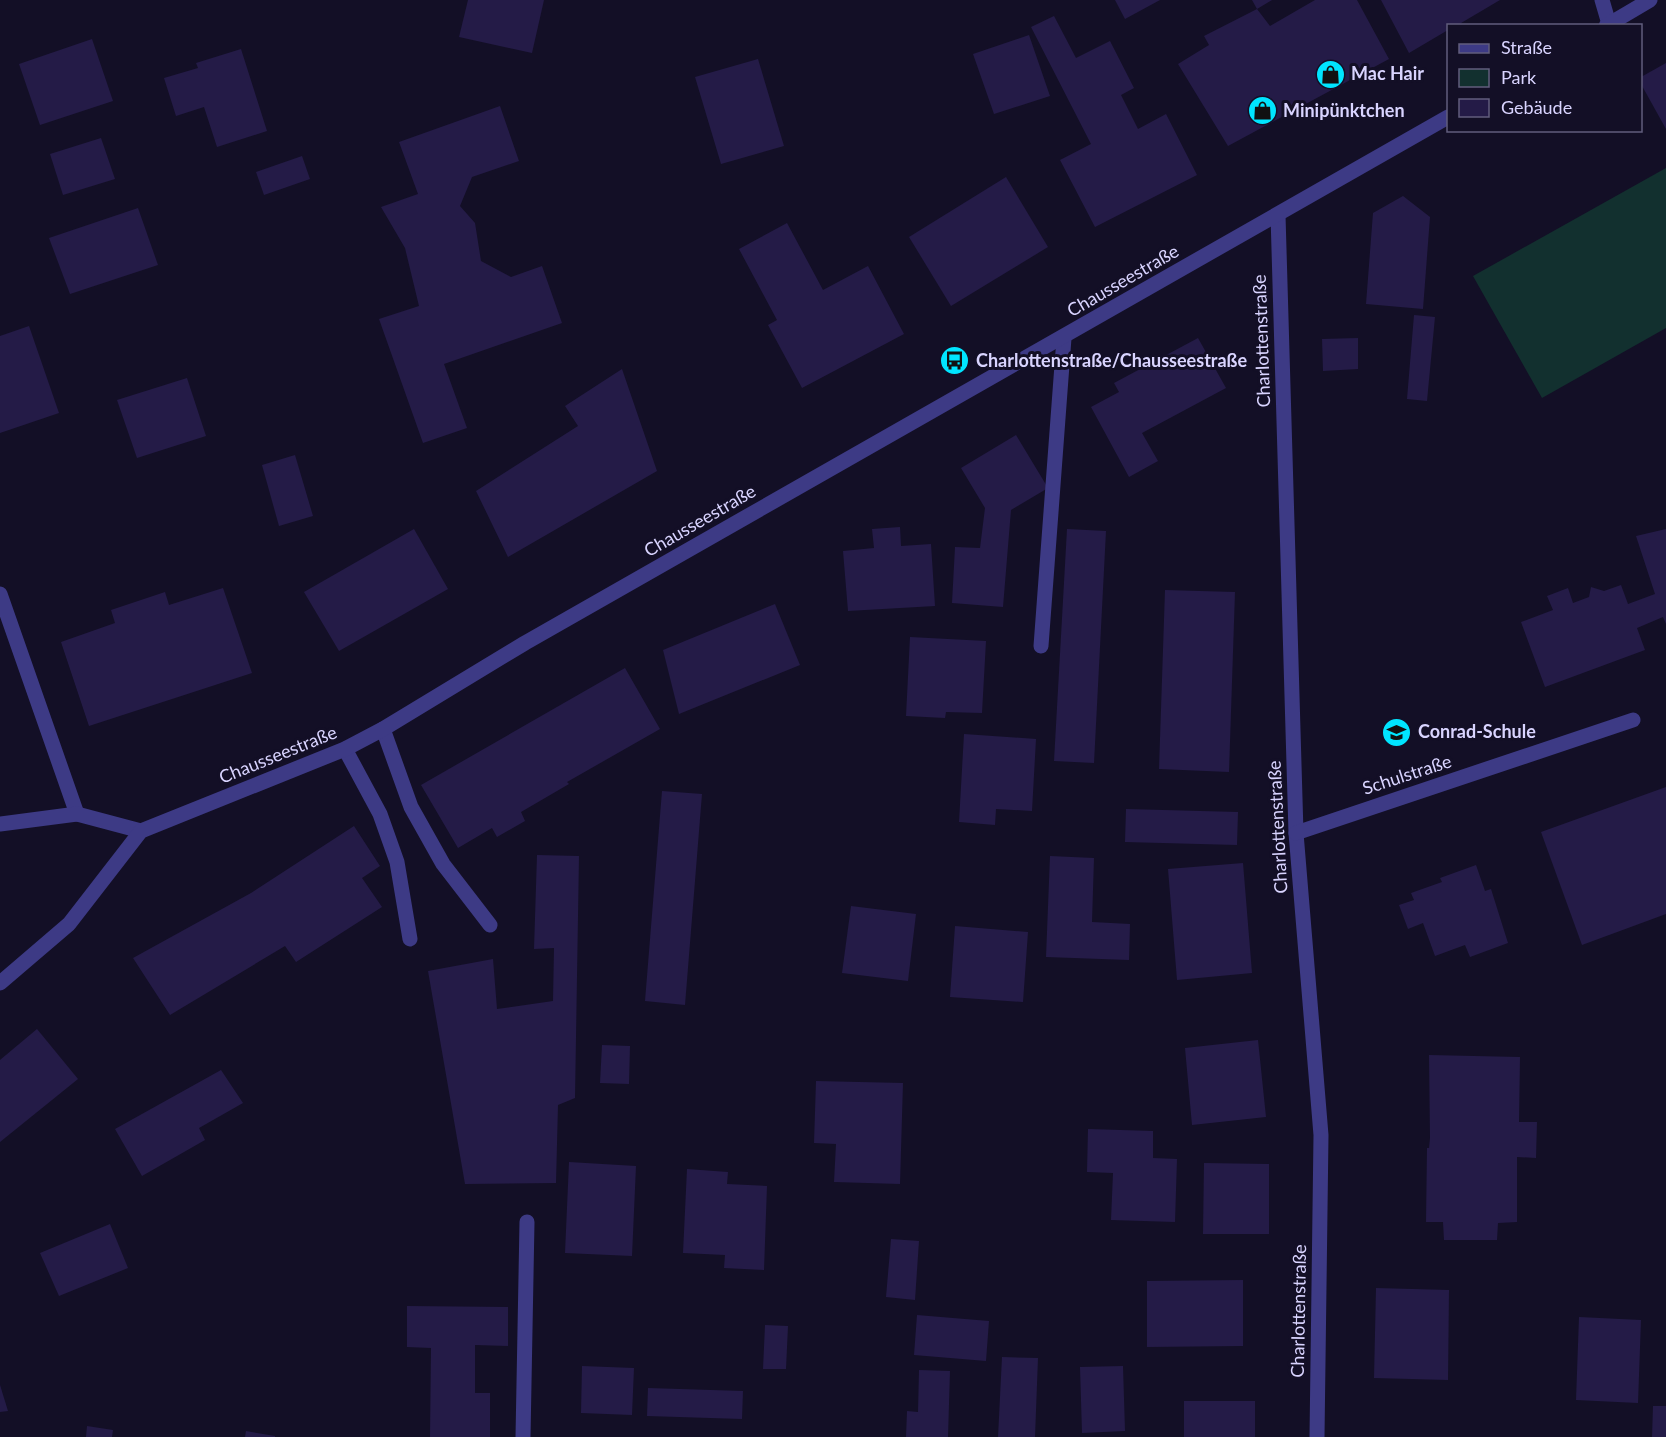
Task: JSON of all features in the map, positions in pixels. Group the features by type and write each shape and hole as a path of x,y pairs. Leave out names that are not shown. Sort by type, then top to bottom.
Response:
{"street":[{"path":"1602,0 1607,24"},
{"path":"1609,24 1650,0"},
{"name":"Chausseestraße","path":"141,831 345,749 383,729 525,643 1447,118"},
{"name":"Charlottenstraße","path":"1278,214 1296,832 1322,1135 1317,1437"},
{"path":"1041,645 1064,338"},
{"path":"0,594 77,814"},
{"name":"Schulstraße","path":"1296,832 1633,720"},
{"path":"383,729 411,807 443,864 490,925"},
{"path":"345,749 380,814 398,862 410,939"},
{"path":"0,825 77,814 141,831 69,924 0,984"},
{"path":"523,1437 527,1222"}],"green space":[{"path":"1666,168 1666,328 1542,398 1473,276"}],"building":[{"path":"468,0 544,0 532,53 459,37"},
{"path":"1115,0 1160,0 1125,19"},
{"path":"1252,0 1272,0 1257,9"},
{"path":"1315,0 1357,0 1389,59 1228,146 1178,64 1209,45 1204,36 1257,9 1270,26"},
{"path":"1381,0 1500,0 1459,24 1447,24 1447,31 1409,53"},
{"path":"1054,16 1076,58 1110,41 1134,88 1121,95 1138,129 1166,114 1197,175 1095,227 1060,160 1091,144 1031,27"},
{"path":"1029,35 1050,96 994,114 973,54"},
{"path":"92,39 113,101 40,125 19,64"},
{"path":"241,49 267,131 217,147 204,107 176,116 164,78 198,68 196,63"},
{"path":"758,59 784,146 721,164 695,77"},
{"path":"1666,63 1666,129 1642,86 1642,76"},
{"path":"500,106 519,161 472,177 460,206 475,223 481,261 511,277 542,266 562,323 444,364 467,428 423,443 379,319 419,306 405,248 381,207 418,194 399,142"},
{"path":"101,138 115,179 63,195 50,154"},
{"path":"302,156 310,179 264,195 256,172"},
{"path":"1006,177 1048,247 951,306 909,237"},
{"path":"1403,196 1430,217 1423,309 1366,304 1373,213"},
{"path":"138,208 158,265 70,294 49,238"},
{"path":"787,223 823,290 868,266 904,334 802,388 768,325 777,320 739,249"},
{"path":"1414,315 1435,317 1427,401 1407,399"},
{"path":"29,326 59,413 0,433 0,336"},
{"path":"1198,338 1226,388 1142,433 1158,461 1129,477 1091,407 1119,392 1114,383"},
{"path":"1358,338 1358,369 1323,371 1322,339"},
{"path":"622,369 657,471 508,557 476,491 578,426 565,406"},
{"path":"187,378 206,436 137,458 117,400"},
{"path":"1016,435 1048,488 1011,510 1003,607 952,603 955,547 980,548 985,508 961,468"},
{"path":"295,455 313,516 279,526 262,465"},
{"path":"900,527 901,546 931,544 935,606 848,611 843,551 874,548 872,529"},
{"path":"414,529 448,589 339,651 304,592"},
{"path":"1067,529 1106,531 1094,763 1054,761"},
{"path":"1666,529 1666,624 1663,617 1637,628 1645,650 1545,687 1521,622 1553,610 1547,596 1568,588 1573,603 1589,597 1591,587 1604,591 1621,585 1628,604 1655,594 1636,536"},
{"path":"223,588 252,673 89,726 61,642 115,623 111,610 165,592 169,605"},
{"path":"1165,590 1235,592 1229,772 1159,769"},
{"path":"775,604 800,665 679,714 663,650"},
{"path":"910,637 986,641 982,713 946,712 945,718 906,716"},
{"path":"625,668 660,729 567,782 569,784 521,812 525,821 497,837 492,828 458,848 421,785"},
{"path":"964,734 1036,739 1032,811 996,809 995,825 959,822"},
{"path":"1666,787 1666,914 1582,945 1541,832"},
{"path":"662,791 702,794 685,1005 645,1001"},
{"path":"1126,809 1238,812 1237,845 1125,842"},
{"path":"354,826 380,866 362,878 382,907 296,962 285,946 170,1015 133,958 251,893"},
{"path":"537,855 579,856 575,1098 558,1105 556,1183 465,1184 428,971 493,959 497,1009 553,1001 554,948 534,949"},
{"path":"1050,856 1094,858 1092,922 1130,924 1129,960 1046,957"},
{"path":"1243,863 1252,973 1177,980 1168,869"},
{"path":"1476,865 1485,891 1491,889 1508,943 1470,957 1465,945 1435,956 1423,923 1408,929 1399,905 1414,900 1411,893 1442,882 1440,878"},
{"path":"851,906 916,914 908,981 842,973"},
{"path":"955,926 1028,932 1023,1002 950,997"},
{"path":"37,1029 78,1079 0,1142 0,1060"},
{"path":"1258,1040 1266,1117 1192,1125 1185,1048"},
{"path":"602,1045 630,1046 629,1084 600,1083"},
{"path":"1429,1055 1520,1057 1519,1122 1537,1122 1536,1158 1517,1157 1517,1222 1498,1223 1497,1240 1444,1240 1443,1222 1426,1222 1427,1148 1429,1148 1430,1138"},
{"path":"221,1070 243,1103 199,1128 205,1140 142,1176 115,1129"},
{"path":"816,1081 903,1083 900,1184 834,1182 836,1144 814,1143"},
{"path":"1088,1129 1153,1131 1153,1158 1177,1159 1175,1222 1111,1220 1113,1173 1087,1172"},
{"path":"569,1162 636,1166 632,1256 565,1253"},
{"path":"1204,1163 1269,1164 1269,1234 1203,1234"},
{"path":"687,1169 728,1172 727,1184 767,1186 764,1270 724,1268 725,1255 683,1253"},
{"path":"110,1224 128,1268 59,1296 40,1253"},
{"path":"891,1239 919,1241 915,1300 886,1297"},
{"path":"1243,1280 1243,1346 1147,1347 1147,1281"},
{"path":"1376,1288 1449,1290 1448,1380 1374,1378"},
{"path":"407,1306 508,1307 508,1346 475,1345 475,1393 490,1393 490,1437 430,1437 431,1348 407,1347"},
{"path":"917,1315 989,1321 986,1361 914,1355"},
{"path":"1579,1317 1641,1320 1638,1403 1576,1400"},
{"path":"765,1325 788,1326 786,1369 763,1369"},
{"path":"1002,1357 1038,1358 1035,1437 998,1437"},
{"path":"582,1366 634,1368 632,1415 581,1413"},
{"path":"1123,1366 1125,1431 1082,1433 1080,1367"},
{"path":"919,1370 950,1371 948,1437 906,1437 907,1411 918,1412"},
{"path":"0,1385 8,1411 0,1412"},
{"path":"648,1388 743,1391 742,1419 647,1416"},
{"path":"1184,1401 1255,1401 1255,1437 1184,1437"},
{"path":"1653,1406 1666,1406 1666,1437 1652,1437"},
{"path":"87,1426 113,1430 112,1437 86,1437"},
{"path":"246,1431 275,1436 275,1437 245,1437"}],"place":[{"name":"Mac Hair","path":"1330,74"},
{"name":"Minipünktchen","path":"1262,111"},
{"name":"Charlottenstraße/Chausseestraße","path":"955,361"},
{"name":"Conrad-Schule","path":"1397,732"}]}
